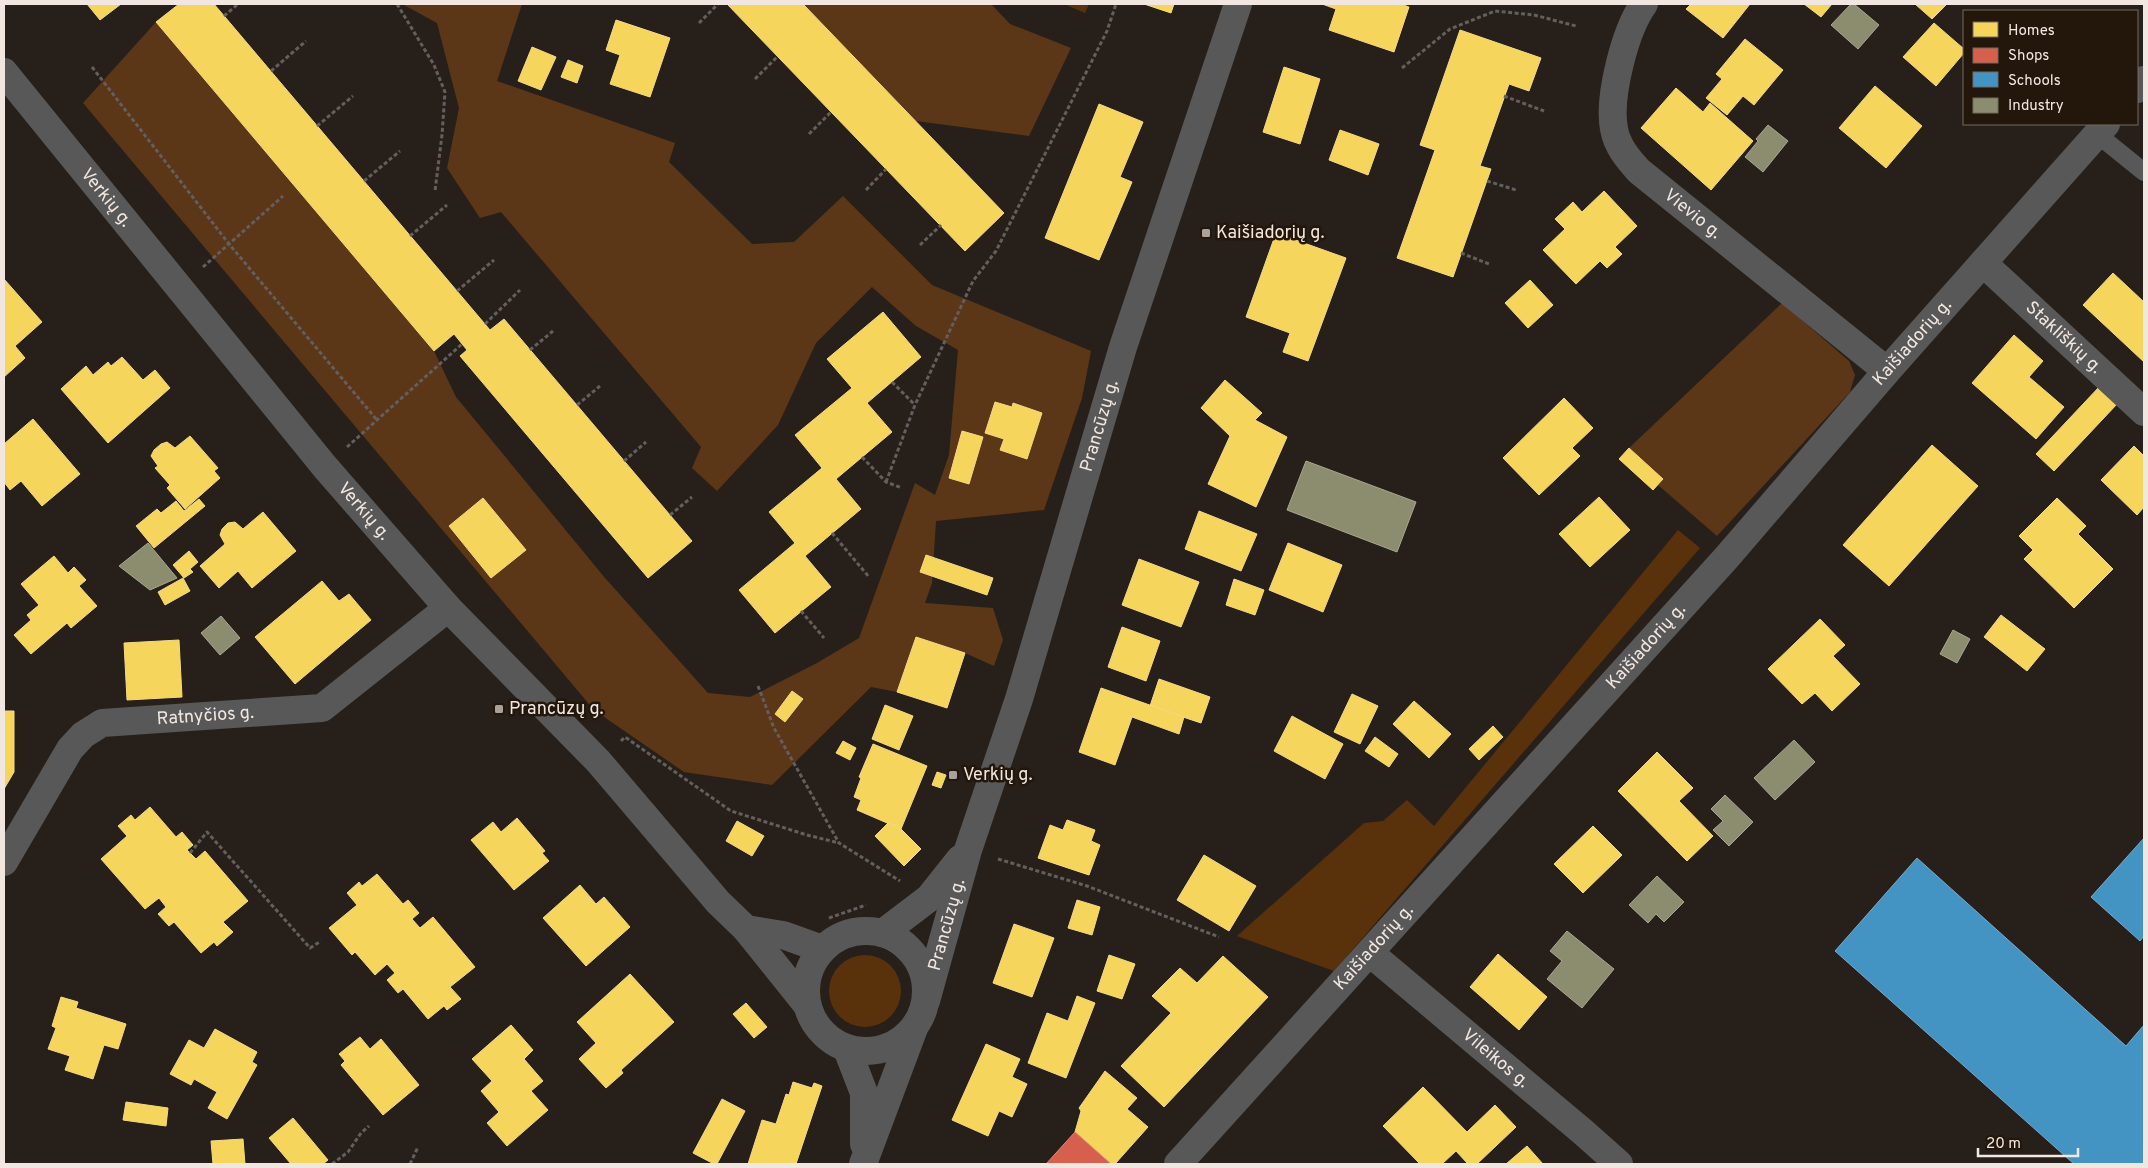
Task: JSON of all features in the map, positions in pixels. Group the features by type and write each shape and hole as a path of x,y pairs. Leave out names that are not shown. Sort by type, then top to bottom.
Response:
{"street":[{"name":"Prancūzų g.","path":"926,1001 968,850 1019,699 1123,347 1238,4"},
{"name":"Vievio g.","path":"1644,4 1622,54 1614,88 1614,129 1623,153 1639,172 1887,371"},
{"name":"Verkių g.","path":"4,72 325,467 448,608 598,761 718,902 746,929 807,1005"},
{"name":"Kaišiadorių g.","path":"1178,1164 1727,557 1887,371 2102,129"},
{"name":"Stakliškių g.","path":"1983,263 2144,412"},
{"name":"Ratnyčios g.","path":"4,862 70,749 83,735 102,723 322,708 448,608"},
{"name":"Prancūzų g.","path":"883,933 929,898 968,850"},
{"path":"746,929 784,935 822,948"},
{"path":"863,1163 926,1001 926,983 921,967 912,952 899,940 883,933 867,930 851,933 836,939 822,948 813,961 807,975 805,990 812,1020 821,1033 847,1049 862,1052 876,1051 903,1039 914,1028"},
{"name":"Vileikos g.","path":"1370,953 1584,1132 1619,1164"},
{"path":"847,1049 864,1093 863,1163"}],"lane":[{"path":"2102,129 2144,172"}],"path":[{"path":"224,16 238,4"},
{"path":"398,4 434,66 445,92 435,191"},
{"path":"699,23 718,4"},
{"path":"886,482 915,405 972,281 996,251 1107,31 1116,4"},
{"path":"1402,68 1450,29 1495,11 1534,15 1576,26"},
{"path":"271,72 306,41"},
{"path":"755,79 778,56"},
{"path":"92,67 229,244 377,420"},
{"path":"317,126 353,96"},
{"path":"1504,96 1544,111"},
{"path":"809,134 831,112"},
{"path":"364,181 400,151"},
{"path":"866,190 886,169"},
{"path":"1487,181 1516,190"},
{"path":"179,288 283,196"},
{"path":"410,236 447,205"},
{"path":"920,245 941,226"},
{"path":"1461,253 1489,264"},
{"path":"457,291 494,260"},
{"path":"485,324 520,290"},
{"path":"530,350 553,331"},
{"path":"325,467 462,344"},
{"path":"892,382 915,405"},
{"path":"577,405 600,386"},
{"path":"624,461 646,442"},
{"path":"862,457 886,482 902,488"},
{"path":"670,515 692,497"},
{"path":"832,533 868,577"},
{"path":"801,611 824,638"},
{"path":"758,686 774,728 839,843"},
{"path":"598,761 625,737 731,811 808,836 839,843 929,898"},
{"path":"190,853 207,832 310,948 321,941"},
{"path":"968,850 1087,886 1219,937"},
{"path":"827,918 869,903"},
{"path":"332,1164 348,1152 361,1133 369,1126"},
{"path":"410,1164 418,1147"}],"shaded area":[{"path":"402,4 522,4 497,81 675,143 669,162 752,244 794,242 843,196 932,285 1091,351 1082,398 1044,510 936,521 932,583 925,603 993,608 1003,640 994,666 965,653 916,637 897,692 871,687 772,785 684,772 594,710 83,103 156,22 434,351 456,397 605,578 708,693 750,697 817,663 859,638 915,483 935,495 949,455 958,350 916,326 872,287 816,343 778,425 717,491 692,468 701,447 501,212 480,218 447,168 459,108 437,23"},
{"path":"803,4 991,4 1010,24 1071,48 1029,136 916,121"},
{"path":"1064,4 1089,4 1085,13"},
{"path":"1782,303 1849,361 1855,375 1850,392 1717,536 1658,485 1663,479 1629,448"},
{"path":"1678,530 1700,548 1334,971 1237,936 1364,823 1383,821 1407,800 1434,826"},
{"path":"872,955 891,965 899,977 901,991 899,1005 891,1017 879,1025 858,1027 839,1017 831,1005 829,984 839,965 851,957"}],"building: Homes":[{"path":"87,4 121,4 100,20"},
{"path":"179,4 214,4 490,330 504,319 692,541 648,578 460,356 467,350 454,334 434,351 156,22"},
{"path":"727,4 803,4 1004,213 965,251"},
{"path":"1144,4 1174,4 1171,13"},
{"path":"1322,4 1401,4 1409,7 1394,52 1329,30 1336,9"},
{"path":"1691,4 1750,4 1723,38 1686,9"},
{"path":"1804,4 1832,4 1821,17"},
{"path":"1915,4 1947,4 1932,19"},
{"path":"616,20 670,38 650,97 610,84 620,55 606,50"},
{"path":"1934,23 1963,48 1963,54 1936,86 1903,57"},
{"path":"1460,30 1541,58 1529,91 1509,84 1480,166 1491,169 1453,277 1397,258 1435,150 1420,145"},
{"path":"1745,39 1783,70 1754,105 1743,96 1727,115 1706,98 1722,79 1716,74"},
{"path":"532,47 556,57 541,90 518,81"},
{"path":"568,60 583,66 577,83 561,77"},
{"path":"1284,67 1320,79 1300,144 1263,132"},
{"path":"1875,86 1922,126 1886,168 1839,128"},
{"path":"1676,88 1703,112 1710,103 1753,141 1711,190 1641,128"},
{"path":"1099,104 1143,122 1120,177 1132,182 1099,260 1045,238"},
{"path":"1340,130 1379,144 1368,175 1329,160"},
{"path":"1604,191 1637,226 1615,247 1622,254 1607,268 1600,261 1576,284 1543,250 1565,229 1555,219 1573,202 1582,212"},
{"path":"1276,233 1346,258 1308,361 1283,352 1290,333 1246,317"},
{"path":"2113,273 2144,302 2144,362 2083,305"},
{"path":"4,279 42,322 15,346 25,358 4,377"},
{"path":"1530,280 1553,305 1528,328 1505,303"},
{"path":"883,312 921,357 867,403 892,432 836,479 861,509 805,556 831,587 775,633 739,590 795,543 769,512 822,468 795,435 852,388 827,359"},
{"path":"2014,335 2043,361 2029,377 2064,407 2036,439 1972,383"},
{"path":"122,357 143,380 155,370 170,388 108,443 61,389 86,366 93,375 108,362 111,366"},
{"path":"1225,380 1262,413 1255,420 1287,437 1256,507 1208,484 1230,436 1201,408"},
{"path":"2100,386 2118,403 2054,471 2036,454"},
{"path":"1564,398 1593,428 1572,448 1580,456 1539,495 1503,458"},
{"path":"995,402 1012,407 1013,403 1042,413 1027,459 1000,450 1004,439 985,433"},
{"path":"33,419 80,474 42,506 21,481 10,490 4,482 4,444"},
{"path":"962,431 983,437 969,484 949,478"},
{"path":"190,436 218,468 214,471 220,478 185,509 167,488 170,485 155,468 158,466 151,456 154,450 161,444 167,442 175,448"},
{"path":"1932,445 1978,486 1889,586 1843,545"},
{"path":"2134,446 2144,456 2144,507 2137,515 2101,480"},
{"path":"1629,448 1663,479 1653,490 1619,459"},
{"path":"1599,497 1630,530 1590,567 1559,534"},
{"path":"483,498 526,550 491,578 449,526"},
{"path":"2057,498 2086,526 2078,534 2113,569 2074,608 2024,559 2033,550 2019,536"},
{"path":"199,499 205,506 154,548 136,526 157,509 161,513 176,501 184,511"},
{"path":"1199,511 1257,534 1241,571 1185,549"},
{"path":"263,512 296,551 252,588 238,571 219,588 200,566 225,544 220,535 222,529 228,523 235,522 243,529"},
{"path":"1288,543 1342,565 1323,612 1269,590"},
{"path":"189,551 198,562 190,569 193,572 184,578 173,565"},
{"path":"926,555 993,578 987,595 920,572"},
{"path":"54,556 68,573 74,567 86,580 79,586 97,606 71,628 67,623 31,654 14,635 31,620 27,615 39,605 21,584"},
{"path":"1139,559 1199,582 1181,627 1122,605"},
{"path":"183,578 190,591 165,605 158,592"},
{"path":"1234,579 1264,590 1255,615 1226,605"},
{"path":"322,581 339,601 349,594 371,620 295,684 255,637"},
{"path":"2001,615 2045,649 2027,671 1984,637"},
{"path":"1820,619 1845,645 1833,656 1860,684 1832,711 1815,693 1802,704 1768,669"},
{"path":"1122,627 1160,641 1146,681 1108,667"},
{"path":"916,637 965,653 947,708 897,692"},
{"path":"179,640 182,697 127,700 124,643"},
{"path":"1159,679 1210,697 1201,723 1150,706"},
{"path":"1101,688 1184,717 1179,734 1132,717 1115,765 1079,752"},
{"path":"792,691 803,699 785,722 775,714"},
{"path":"1352,694 1378,706 1360,744 1334,732"},
{"path":"1414,701 1451,734 1429,758 1393,724"},
{"path":"885,705 913,716 899,750 872,739"},
{"path":"4,711 14,711 14,772 4,789"},
{"path":"1292,716 1343,744 1325,779 1274,751"},
{"path":"1493,726 1503,737 1479,760 1469,749"},
{"path":"1375,737 1398,754 1389,767 1365,751"},
{"path":"843,741 856,748 850,760 836,753"},
{"path":"873,744 927,766 901,829 857,810 861,800 854,797 861,778 859,777"},
{"path":"1657,752 1693,788 1679,801 1713,836 1687,861 1618,791"},
{"path":"937,772 946,775 941,788 932,785"},
{"path":"150,807 176,837 182,832 193,845 187,850 196,859 205,851 248,901 223,922 233,932 217,946 214,942 201,953 174,922 169,926 158,914 166,907 159,898 145,909 101,859 127,836 118,826 131,815 135,820"},
{"path":"517,818 545,851 542,853 549,861 514,890 471,840 493,822 501,832"},
{"path":"1067,820 1095,830 1091,841 1100,845 1089,875 1038,858 1050,825 1063,830"},
{"path":"737,821 764,836 752,856 726,841"},
{"path":"888,823 900,828 921,849 904,866 875,836"},
{"path":"1593,826 1622,855 1583,893 1554,864"},
{"path":"1204,855 1256,886 1229,931 1177,900"},
{"path":"377,874 403,904 408,900 419,913 412,919 420,928 433,917 475,967 450,987 461,999 447,1010 444,1006 428,1019 403,989 398,993 387,980 395,973 387,964 375,975 355,952 352,955 329,928 357,905 347,893 359,882 362,886"},
{"path":"580,885 596,904 604,897 630,927 586,966 543,918"},
{"path":"1077,900 1100,907 1092,935 1068,928"},
{"path":"1014,924 1054,938 1032,997 993,983"},
{"path":"1498,954 1547,997 1519,1030 1470,987"},
{"path":"1109,955 1135,964 1122,999 1097,991"},
{"path":"1223,956 1268,997 1164,1107 1121,1066 1171,1013 1152,996 1180,968 1197,983"},
{"path":"630,974 674,1022 621,1070 623,1073 606,1088 579,1059 596,1043 577,1022"},
{"path":"1077,996 1095,1003 1066,1078 1028,1063 1047,1013 1068,1021"},
{"path":"61,997 78,1002 76,1008 126,1024 118,1049 104,1045 93,1079 65,1070 70,1056 48,1049 56,1028 52,1026"},
{"path":"746,1003 767,1027 754,1038 733,1014"},
{"path":"511,1025 533,1050 524,1059 543,1081 531,1091 548,1110 507,1146 487,1123 499,1112 481,1091 492,1081 472,1059"},
{"path":"215,1029 257,1052 252,1062 257,1065 227,1119 208,1108 217,1092 194,1079 191,1085 170,1074 189,1040 204,1048"},
{"path":"360,1037 370,1049 381,1039 419,1085 383,1115 341,1065 345,1061 339,1054"},
{"path":"986,1044 1020,1059 1012,1077 1027,1084 1012,1117 999,1111 988,1136 952,1120"},
{"path":"1105,1071 1137,1098 1127,1109 1148,1127 1115,1164 1111,1164 1075,1132 1081,1111 1079,1108"},
{"path":"793,1082 812,1088 814,1083 822,1086 796,1164 748,1164 762,1120 776,1124 786,1094 789,1095"},
{"path":"1423,1087 1467,1132 1495,1105 1516,1127 1477,1164 1468,1164 1456,1151 1442,1164 1420,1164 1383,1126"},
{"path":"722,1099 745,1111 717,1164 714,1164 693,1153"},
{"path":"126,1102 168,1108 166,1126 123,1120"},
{"path":"293,1118 328,1160 323,1164 291,1164 269,1138"},
{"path":"243,1139 245,1164 213,1164 211,1141"},
{"path":"1527,1146 1543,1164 1506,1164"}],"building: Shops":[{"path":"1075,1132 1111,1164 1046,1164"}],"building: Schools":[{"path":"2144,838 2144,936 2140,941 2091,897"},
{"path":"1917,858 2126,1046 2144,1025 2144,1164 2074,1164 1835,951"}],"building: Industry":[{"path":"1851,4 1854,4 1879,25 1858,49 1831,25"},
{"path":"1768,125 1788,141 1763,172 1745,157 1758,141 1756,139"},
{"path":"1306,461 1416,502 1397,552 1287,510"},
{"path":"148,543 177,578 150,590 119,566"},
{"path":"221,616 240,638 220,655 201,633"},
{"path":"1953,630 1970,639 1957,663 1940,654"},
{"path":"1794,740 1815,762 1775,800 1754,778"},
{"path":"1725,795 1753,822 1729,846 1713,830 1723,821 1711,809"},
{"path":"1657,876 1684,902 1664,922 1656,914 1648,923 1629,905"},
{"path":"1567,931 1614,969 1582,1008 1547,979 1562,961 1550,951"}],"place":[{"name":"Kaišiadorių g.","path":"1206,233"},
{"name":"Prancūzų g.","path":"499,709"},
{"name":"Verkių g.","path":"953,775"}]}
